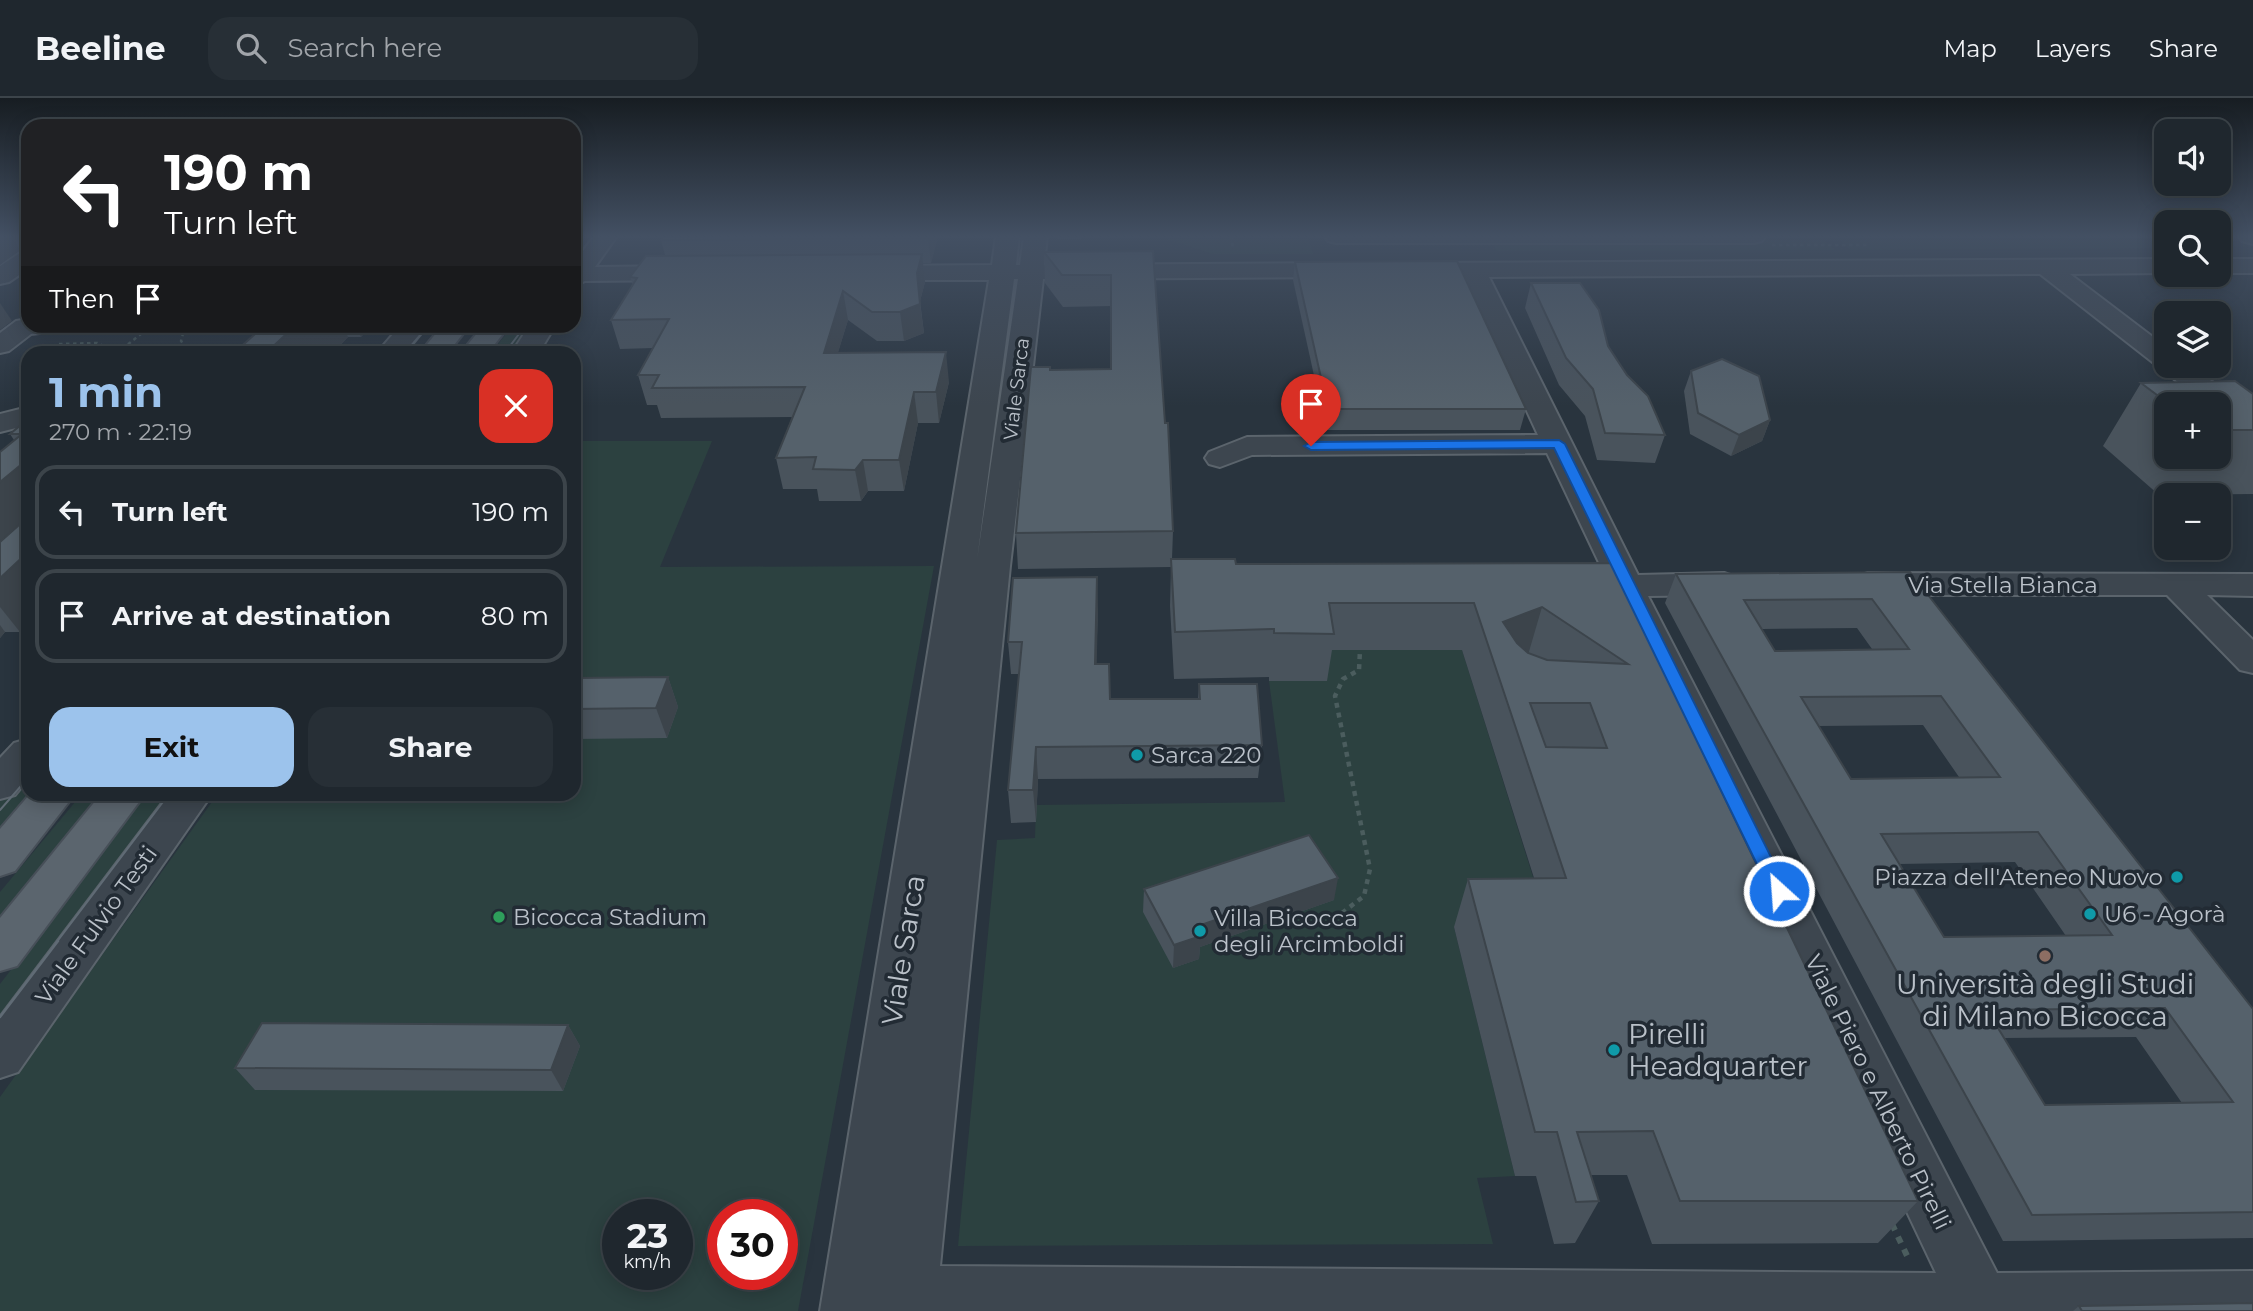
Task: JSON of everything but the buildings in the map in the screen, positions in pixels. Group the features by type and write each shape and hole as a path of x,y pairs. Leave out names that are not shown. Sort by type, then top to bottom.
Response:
{"main road":[{"path":"0,859 49,801"},
{"path":"0,952 119,801"}],"street":[{"name":"Viale Sarca","path":"907,1303 1001,293"},
{"name":"Viale Sarca","path":"850,1303 1028,293"},
{"name":"Viale Piero e Alberto Pirelli","path":"1485,293 1983,1306"},
{"path":"2079,293 2154,351"},
{"path":"0,345 21,330"},
{"path":"2190,378 2253,426"},
{"path":"0,423 21,418"},
{"path":"1220,458 1247,446 1559,444"},
{"path":"1628,586 1752,584"},
{"name":"Via Stella Bianca","path":"1835,584 2253,585"},
{"path":"2189,585 2253,633"},
{"path":"2189,585 2253,661"},
{"path":"0,784 21,761"},
{"name":"Viale Fulvio Testi","path":"0,1056 187,801"},
{"path":"850,1303 1983,1306 2253,1300"}],"path":[{"path":"126,346 142,333"},
{"path":"50,335 107,346"},
{"path":"1342,913 1358,903 1369,889 1370,869 1335,696 1343,679 1359,670 1360,650"}],"green space":[{"path":"507,333 526,333 516,346 495,346"},
{"name":"Bicocca Stadium","path":"581,441 712,441 660,567 934,566 798,1311 0,1311 0,1097 213,801 581,801"},
{"path":"1322,650 1462,650 1548,925 1454,927 1515,1176 1477,1178 1493,1244 958,1246 997,840 1035,838 1036,805 1285,802 1269,681 1327,681"},
{"path":"21,775 21,801 34,801 0,840 0,798"},
{"path":"76,801 94,801 0,916 0,892"},
{"path":"141,801 173,801 0,1031 0,984"}],"tram line":[{"path":"411,346 422,333"},
{"path":"510,346 520,333"},
{"path":"0,810 21,786"},
{"path":"56,943 164,801"},
{"path":"0,1017 58,941"}],"place":[{"name":"Sarca 220","path":"1137,755"},
{"name":"Piazza dell'Ateneo Nuovo","path":"2177,877"},
{"name":"U6 - Agorà","path":"2090,914"},
{"name":"Bicocca Stadium","path":"499,917"},
{"name":"Villa Bicocca degli Arcimboldi","path":"1200,931"},
{"name":"Università degli Studi di Milano Bicocca","path":"2045,956"},
{"name":"Pirelli Headquarter","path":"1614,1050"}],"route":[{"path":"1311,446 1559,444 1612,558 1779,891"}]}
